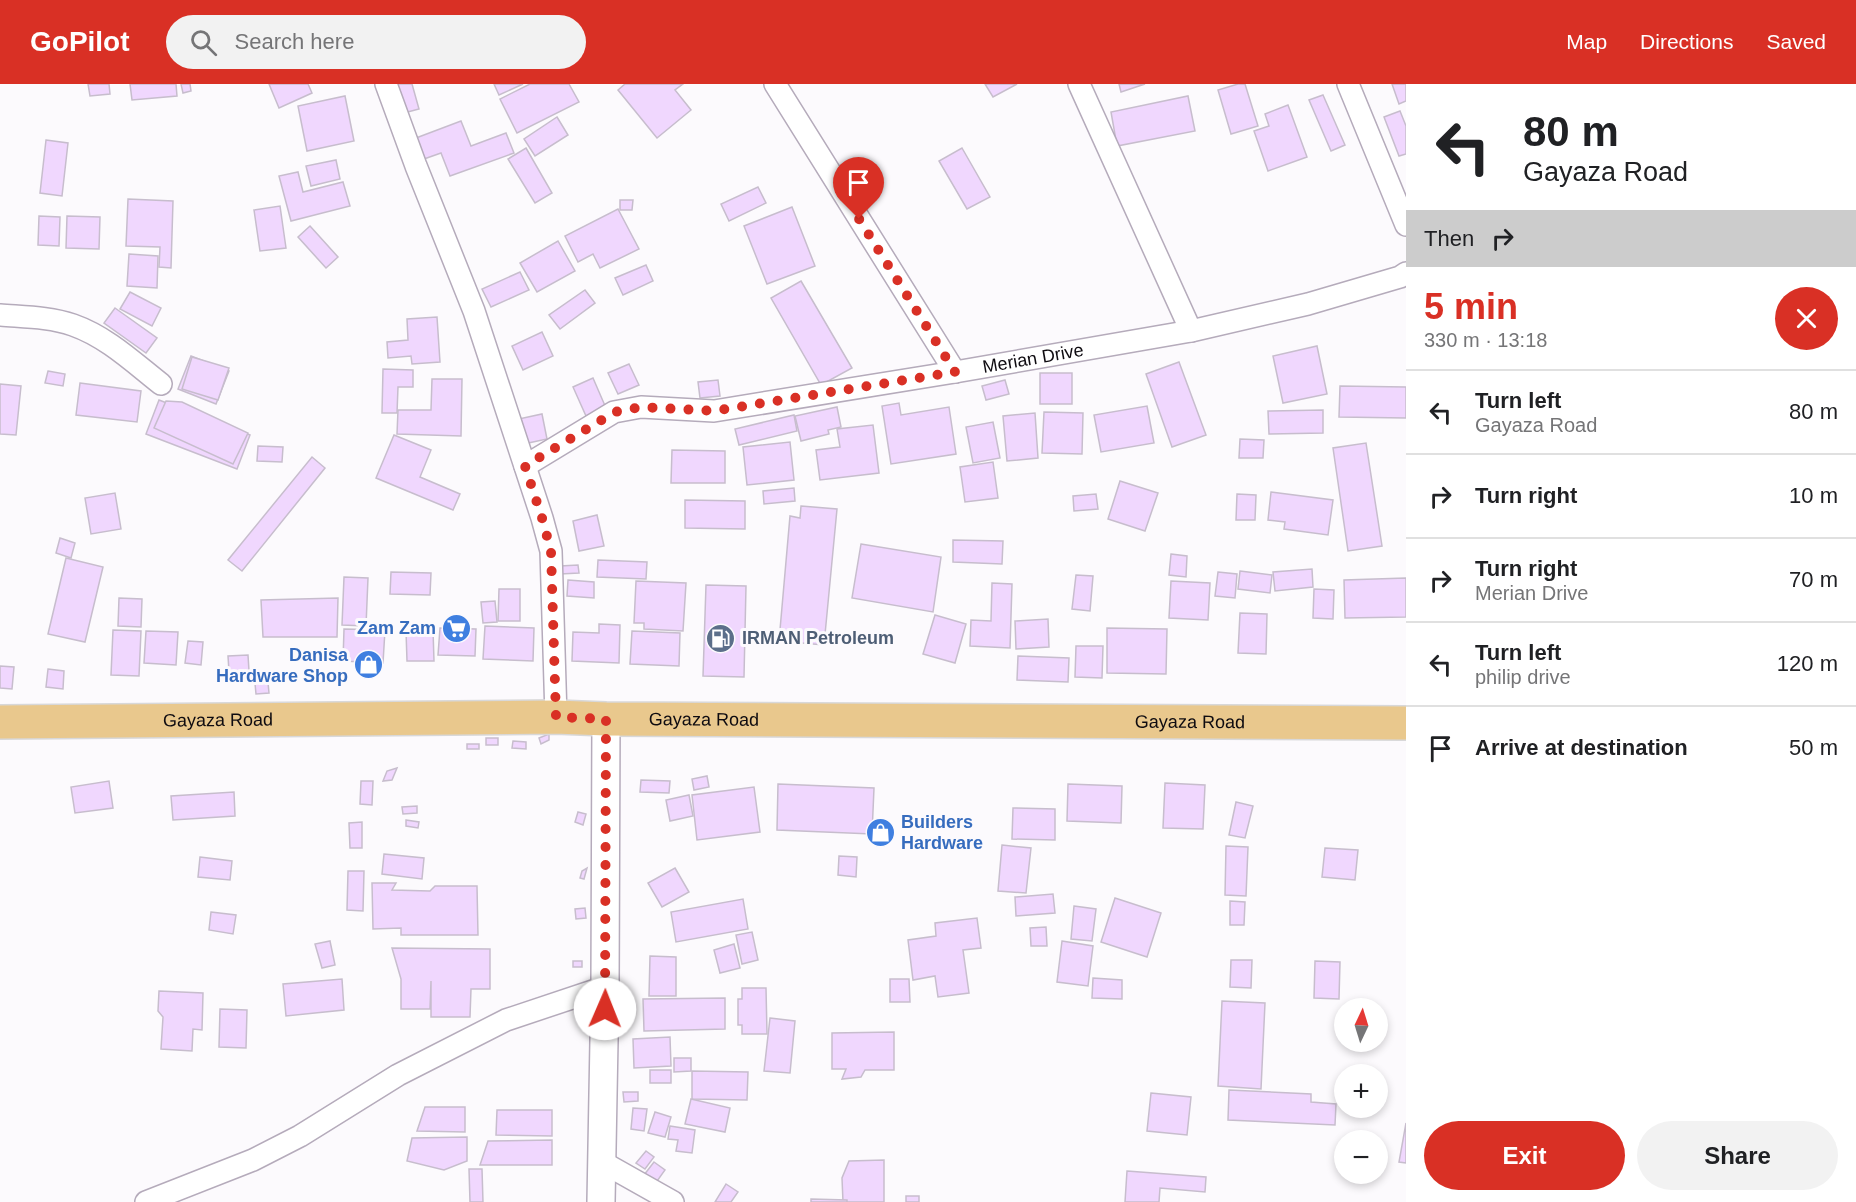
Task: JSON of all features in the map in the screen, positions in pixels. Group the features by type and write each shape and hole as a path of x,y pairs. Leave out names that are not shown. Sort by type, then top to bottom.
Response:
{"main road":[{"name":"Gayaza Road","path":"0,722 556,717 1406,723"}],"street":[{"path":"386,84 474,311 551,551 556,717"},
{"path":"775,84 955,372"},
{"path":"1079,84 1191,331"},
{"path":"1347,84 1406,225"},
{"name":"Merian Drive","path":"525,466 615,412 641,407 714,411 1191,331 1308,304 1400,277 1406,273"},
{"path":"0,315 48,319 86,330 107,341 161,384"},
{"path":"601,1202 606,719"},
{"path":"146,1202 253,1160 300,1136 398,1075 506,1020 605,987"},
{"path":"602,1162 673,1202"}],"building":[{"path":"88,84 109,84 110,94 90,96"},
{"path":"130,84 176,84 177,96 132,100"},
{"path":"181,84 190,84 191,91 183,93"},
{"path":"269,84 308,84 312,93 279,108"},
{"path":"391,84 412,84 419,109 400,114"},
{"path":"494,84 523,84 499,95"},
{"path":"530,84 569,84 579,102 517,133 500,99"},
{"path":"625,84 683,84 675,90 691,110 657,138 618,90"},
{"path":"985,84 1017,84 993,97"},
{"path":"1119,84 1145,84 1121,92"},
{"path":"1245,84 1258,126 1231,134 1218,90"},
{"path":"1392,84 1406,84 1406,101 1399,104"},
{"path":"1323,95 1345,145 1331,151 1309,100"},
{"path":"345,96 354,141 307,151 298,106"},
{"path":"1188,96 1195,131 1117,146 1111,112"},
{"path":"1288,105 1307,157 1268,171 1254,131 1269,126 1265,114"},
{"path":"1400,111 1406,126 1406,154 1399,156 1384,117"},
{"path":"557,117 568,135 535,156 524,139"},
{"path":"461,121 471,146 506,133 514,153 450,176 441,153 424,159 416,138"},
{"path":"46,140 68,143 62,196 40,193"},
{"path":"526,148 552,193 535,203 508,159"},
{"path":"962,148 990,197 967,209 939,161"},
{"path":"336,160 340,179 311,186 306,166"},
{"path":"298,172 303,192 343,182 350,206 291,221 279,176"},
{"path":"758,187 766,203 729,221 721,204"},
{"path":"128,199 173,201 171,268 159,267 160,247 126,246"},
{"path":"620,200 633,200 632,210 620,210"},
{"path":"280,206 286,248 260,251 254,210"},
{"path":"792,207 815,266 767,284 744,226"},
{"path":"618,209 639,249 600,268 593,254 578,262 565,236"},
{"path":"39,216 60,217 59,246 38,245"},
{"path":"67,216 100,217 99,249 66,248"},
{"path":"310,226 338,257 326,268 298,237"},
{"path":"558,241 575,271 537,292 520,263"},
{"path":"129,254 158,256 157,288 127,286"},
{"path":"646,265 653,281 623,295 615,278"},
{"path":"520,272 529,290 491,307 482,289"},
{"path":"801,281 852,368 821,385 771,298"},
{"path":"585,290 595,303 560,329 549,315"},
{"path":"130,292 161,308 152,326 120,309"},
{"path":"115,308 157,338 146,353 104,323"},
{"path":"437,317 440,362 412,364 411,356 388,358 387,342 408,340 407,319"},
{"path":"542,332 553,356 523,370 512,346"},
{"path":"1317,346 1327,394 1283,403 1273,356"},
{"path":"191,356 229,371 216,404 178,389"},
{"path":"192,357 229,368 218,400 182,389"},
{"path":"1179,362 1206,435 1172,447 1146,374"},
{"path":"629,364 639,385 618,394 608,373"},
{"path":"383,369 413,370 413,387 398,387 397,413 382,413"},
{"path":"48,371 65,374 63,386 45,383"},
{"path":"1040,373 1072,373 1072,404 1040,404"},
{"path":"593,378 606,408 586,416 573,387"},
{"path":"432,379 462,379 461,436 397,434 398,410 431,410"},
{"path":"718,380 720,396 700,398 698,382"},
{"path":"1005,380 1009,394 986,400 982,386"},
{"path":"80,383 141,391 137,422 76,415"},
{"path":"0,384 21,386 16,435 0,434"},
{"path":"1340,386 1406,387 1406,418 1339,417"},
{"path":"159,400 250,435 237,469 146,434"},
{"path":"166,401 182,402 248,433 233,464 154,428"},
{"path":"899,403 901,415 949,407 956,454 891,464 882,406"},
{"path":"1147,406 1154,443 1101,452 1094,415"},
{"path":"837,407 841,427 828,430 829,434 801,441 795,416"},
{"path":"1323,410 1323,433 1269,434 1268,411"},
{"path":"1044,412 1083,413 1082,454 1042,453"},
{"path":"1035,413 1038,458 1007,461 1003,416"},
{"path":"542,414 547,439 519,445 514,420"},
{"path":"794,415 797,431 739,445 735,429"},
{"path":"993,422 1000,458 973,463 966,427"},
{"path":"873,425 879,473 820,480 816,450 840,447 837,429"},
{"path":"394,435 431,450 420,477 460,494 453,510 376,478"},
{"path":"1240,439 1264,440 1263,458 1239,458"},
{"path":"790,442 794,480 747,485 743,447"},
{"path":"1366,443 1382,546 1348,551 1333,448"},
{"path":"258,446 283,447 282,462 257,461"},
{"path":"672,450 725,451 725,483 671,483"},
{"path":"312,457 325,468 242,571 228,560"},
{"path":"993,462 998,498 965,502 960,467"},
{"path":"1120,481 1158,493 1145,531 1108,519"},
{"path":"794,488 795,501 764,504 763,491"},
{"path":"1271,492 1333,500 1328,535 1284,529 1285,522 1268,520"},
{"path":"115,493 121,529 91,534 85,498"},
{"path":"1096,494 1098,509 1074,511 1073,496"},
{"path":"1237,494 1256,495 1255,520 1236,520"},
{"path":"685,500 745,501 745,529 685,528"},
{"path":"801,506 837,509 824,645 779,641 790,516 800,518"},
{"path":"597,515 604,546 579,551 573,521"},
{"path":"60,538 75,543 71,558 56,553"},
{"path":"953,540 1003,541 1002,564 953,562"},
{"path":"861,544 941,557 933,612 852,598"},
{"path":"1171,554 1187,556 1186,577 1169,575"},
{"path":"66,558 103,567 85,642 48,634"},
{"path":"598,560 647,562 646,579 597,577"},
{"path":"578,565 579,573 560,574 560,566"},
{"path":"1312,569 1313,587 1275,591 1273,572"},
{"path":"1240,571 1272,575 1270,593 1238,589"},
{"path":"391,572 431,573 430,595 390,594"},
{"path":"1218,572 1237,574 1235,598 1215,596"},
{"path":"1076,575 1093,576 1090,611 1072,609"},
{"path":"344,577 368,578 366,626 342,625"},
{"path":"1406,578 1406,617 1345,618 1344,580"},
{"path":"568,580 594,582 594,598 567,596"},
{"path":"636,581 686,583 683,631 644,629 644,623 634,623"},
{"path":"1171,581 1210,583 1208,620 1169,618"},
{"path":"992,583 1012,584 1010,648 970,646 971,620 991,621"},
{"path":"706,585 746,586 744,677 703,676"},
{"path":"499,589 520,589 520,621 498,621"},
{"path":"1314,589 1334,590 1333,619 1313,618"},
{"path":"119,598 142,599 141,627 118,626"},
{"path":"338,598 337,637 263,637 261,600"},
{"path":"495,601 497,622 483,623 481,602"},
{"path":"1240,613 1267,614 1266,654 1238,653"},
{"path":"935,615 966,624 955,663 923,654"},
{"path":"1048,619 1049,647 1016,649 1015,621"},
{"path":"599,624 620,625 619,663 572,661 573,632 599,633"},
{"path":"485,626 534,628 533,661 483,659"},
{"path":"440,628 476,629 475,656 438,655"},
{"path":"1107,628 1167,629 1166,674 1107,673"},
{"path":"344,629 385,630 383,663 343,661"},
{"path":"113,630 141,631 139,676 111,675"},
{"path":"433,630 434,661 407,661 406,631"},
{"path":"146,631 178,632 176,665 144,663"},
{"path":"632,631 680,633 679,666 630,664"},
{"path":"188,641 203,642 201,665 185,663"},
{"path":"1076,646 1103,646 1102,678 1075,677"},
{"path":"248,655 249,671 229,672 228,656"},
{"path":"1018,656 1069,658 1068,682 1017,680"},
{"path":"0,666 14,667 12,689 0,688"},
{"path":"48,669 64,671 63,689 46,687"},
{"path":"267,672 269,693 256,694 254,673"},
{"path":"549,734 549,740 541,744 539,738"},
{"path":"486,738 498,738 498,745 486,745"},
{"path":"513,741 526,742 526,749 512,748"},
{"path":"467,744 479,744 479,749 467,749"},
{"path":"397,768 392,780 383,781 387,771"},
{"path":"707,776 709,787 694,790 692,779"},
{"path":"641,780 670,781 669,793 640,792"},
{"path":"109,781 113,808 75,813 71,787"},
{"path":"361,781 373,781 372,805 360,804"},
{"path":"1165,783 1205,785 1203,829 1163,828"},
{"path":"778,784 874,788 872,834 777,830"},
{"path":"1068,784 1122,786 1121,823 1067,821"},
{"path":"754,787 760,832 697,840 692,795"},
{"path":"234,792 235,816 173,820 171,796"},
{"path":"689,795 693,816 670,821 666,800"},
{"path":"1236,802 1253,806 1245,838 1229,835"},
{"path":"417,806 417,813 403,814 402,807"},
{"path":"1013,808 1055,809 1055,840 1012,839"},
{"path":"578,812 586,814 583,825 575,822"},
{"path":"406,820 419,822 418,828 406,826"},
{"path":"362,822 362,848 350,848 349,823"},
{"path":"1002,845 1031,848 1026,893 998,891"},
{"path":"1226,846 1248,847 1246,896 1225,895"},
{"path":"1325,848 1358,850 1355,880 1322,877"},
{"path":"384,854 424,858 422,879 382,874"},
{"path":"839,856 857,857 856,877 838,875"},
{"path":"200,857 232,861 230,880 198,877"},
{"path":"587,868 584,879 580,878 582,871"},
{"path":"675,868 689,892 662,907 648,883"},
{"path":"348,871 364,871 363,911 347,910"},
{"path":"372,883 396,883 392,890 430,891 435,886 477,886 478,935 401,935 401,928 373,929"},
{"path":"1053,894 1055,913 1016,916 1015,897"},
{"path":"1115,898 1161,913 1147,957 1101,942"},
{"path":"743,899 748,929 676,942 671,912"},
{"path":"1230,901 1245,902 1244,925 1230,925"},
{"path":"1074,906 1096,909 1092,941 1071,939"},
{"path":"585,908 586,918 576,919 575,909"},
{"path":"211,912 236,915 233,934 209,930"},
{"path":"977,918 981,948 963,950 969,993 938,997 935,976 913,980 908,940 936,936 935,923"},
{"path":"1046,927 1047,946 1031,946 1030,928"},
{"path":"752,932 758,960 742,964 736,935"},
{"path":"330,941 335,965 322,968 315,944"},
{"path":"1062,941 1093,946 1088,986 1057,982"},
{"path":"734,944 740,968 720,973 714,950"},
{"path":"392,948 490,949 490,989 471,989 470,1017 431,1017 431,981 430,1009 401,1009 401,979"},
{"path":"650,956 676,957 676,996 649,996"},
{"path":"1231,960 1252,960 1251,988 1230,987"},
{"path":"573,961 582,961 582,967 573,967"},
{"path":"1315,961 1340,962 1339,998 1314,998"},
{"path":"1093,978 1122,980 1122,999 1092,998"},
{"path":"342,979 344,1010 286,1016 283,984"},
{"path":"890,979 909,979 910,1002 890,1002"},
{"path":"742,988 766,988 767,1034 742,1034 742,1025 738,1025 738,999 742,999"},
{"path":"159,991 203,993 202,1030 193,1029 192,1051 161,1049 163,1017 158,1011"},
{"path":"725,998 725,1029 644,1031 643,999"},
{"path":"1222,1001 1265,1003 1261,1089 1218,1086"},
{"path":"220,1009 247,1010 246,1048 219,1047"},
{"path":"770,1018 795,1021 790,1073 764,1071"},
{"path":"894,1032 894,1070 865,1070 861,1077 842,1079 846,1069 832,1069 832,1033"},
{"path":"670,1037 671,1066 634,1068 633,1039"},
{"path":"674,1058 691,1058 691,1071 674,1072"},
{"path":"650,1070 671,1070 671,1083 650,1083"},
{"path":"692,1071 748,1072 747,1100 692,1099"},
{"path":"1229,1090 1311,1094 1311,1102 1334,1104 1335,1118 1335,1125 1228,1120"},
{"path":"623,1092 638,1092 638,1101 624,1102"},
{"path":"1151,1093 1191,1097 1187,1135 1147,1131"},
{"path":"691,1099 730,1108 725,1132 685,1124"},
{"path":"425,1107 465,1107 465,1132 417,1131"},
{"path":"633,1108 647,1109 644,1131 631,1129"},
{"path":"497,1110 552,1110 552,1136 496,1135"},
{"path":"655,1112 671,1117 665,1137 648,1133"},
{"path":"1406,1123 1406,1163 1399,1162"},
{"path":"670,1126 695,1130 692,1153 676,1151 678,1140 668,1139"},
{"path":"467,1137 467,1161 444,1170 407,1161 412,1138"},
{"path":"552,1140 552,1165 480,1165 488,1141"},
{"path":"646,1151 654,1157 645,1169 636,1163"},
{"path":"884,1160 884,1202 843,1202 842,1178 849,1161"},
{"path":"654,1162 665,1170 655,1184 644,1175"},
{"path":"469,1169 482,1169 483,1202 470,1202"},
{"path":"1127,1171 1206,1177 1205,1192 1160,1188 1159,1202 1125,1202"},
{"path":"726,1184 738,1192 731,1202 715,1202"},
{"path":"906,1196 919,1196 919,1202 906,1202"},
{"path":"811,1199 847,1200 847,1202 811,1202"}],"place":[{"name":"Zam Zam","path":"457,628"},
{"name":"IRMAN Petroleum","path":"721,638"},
{"name":"Danisa Hardware Shop","path":"369,665"},
{"name":"Builders Hardware","path":"880,832"}],"route":[{"path":"605,1009 606,719 556,717 551,551 525,466 615,412 641,407 714,411 955,372 859,219"}]}
